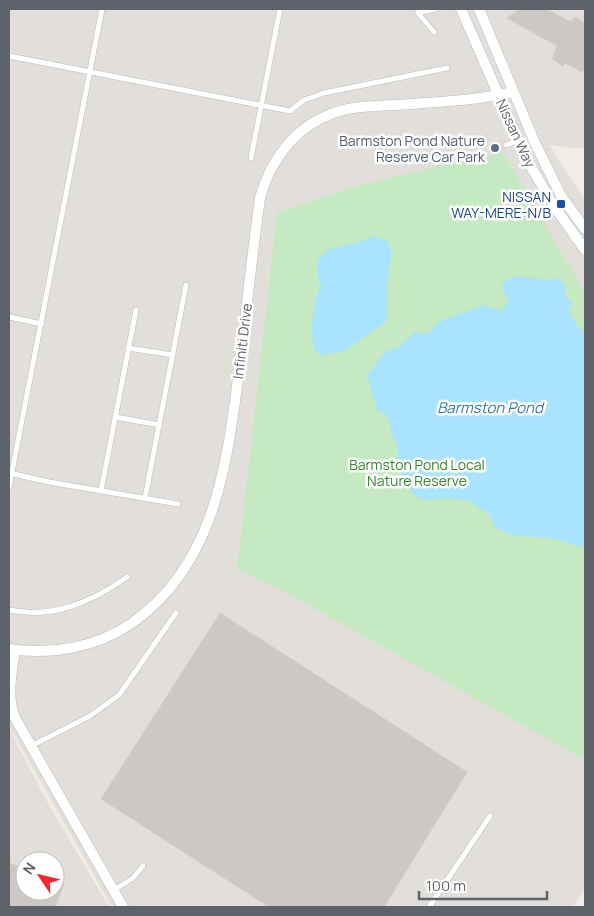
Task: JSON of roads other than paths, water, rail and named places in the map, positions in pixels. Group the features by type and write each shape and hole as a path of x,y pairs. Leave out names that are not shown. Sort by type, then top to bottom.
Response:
{"street":[{"name":"Nissan Way","path":"461,9 517,141 554,206 585,250"},
{"name":"Nissan Way","path":"479,9 526,125 561,196 585,229"},
{"name":"Infiniti Drive","path":"12,649 45,650 76,647 111,636 145,614 158,602 171,588 190,560 213,507 231,436 260,198 270,169 288,144 322,118 343,110 476,99 513,92"},
{"path":"12,649 9,689 10,705 31,746 123,907"}],"lane":[{"path":"9,487 10,473 42,324 102,9"},
{"path":"251,158 280,9"},
{"path":"418,11 435,9"},
{"path":"418,11 434,32"},
{"path":"9,56 90,71 149,85 290,111 304,100 324,93 447,68"},
{"path":"506,145 517,141"},
{"path":"145,498 186,285"},
{"path":"101,491 136,310"},
{"path":"9,317 42,324"},
{"path":"128,348 173,355"},
{"path":"115,417 160,425"},
{"path":"10,473 178,504"},
{"path":"9,610 24,613 64,609 92,599 128,577"},
{"path":"31,746 90,716 119,695 176,613"},
{"path":"429,907 490,816"},
{"path":"113,890 133,878 143,866"}],"water":[{"path":"373,236 389,242 390,248 391,258 387,286 388,308 386,322 344,351 321,355 315,351 312,336 314,309 321,286 317,271 318,260 323,253 331,249 363,241"},
{"name":"Barmston Pond","path":"518,276 547,280 558,278 566,287 566,298 572,302 568,311 579,328 585,333 585,548 551,538 512,535 495,527 490,515 468,500 447,498 423,500 414,495 402,475 398,460 398,446 391,433 390,423 386,414 377,410 367,375 386,351 398,348 415,332 423,334 430,332 439,321 484,305 501,311 509,301 503,293 502,285 505,280"}],"place":[{"name":"Barmston Pond Nature Reserve Car Park","path":"495,148"},
{"name":"NISSAN WAY-MERE-N/B","path":"561,204"}],"park label":[{"name":"Barmston Pond Local Nature Reserve","path":"417,472"}]}
